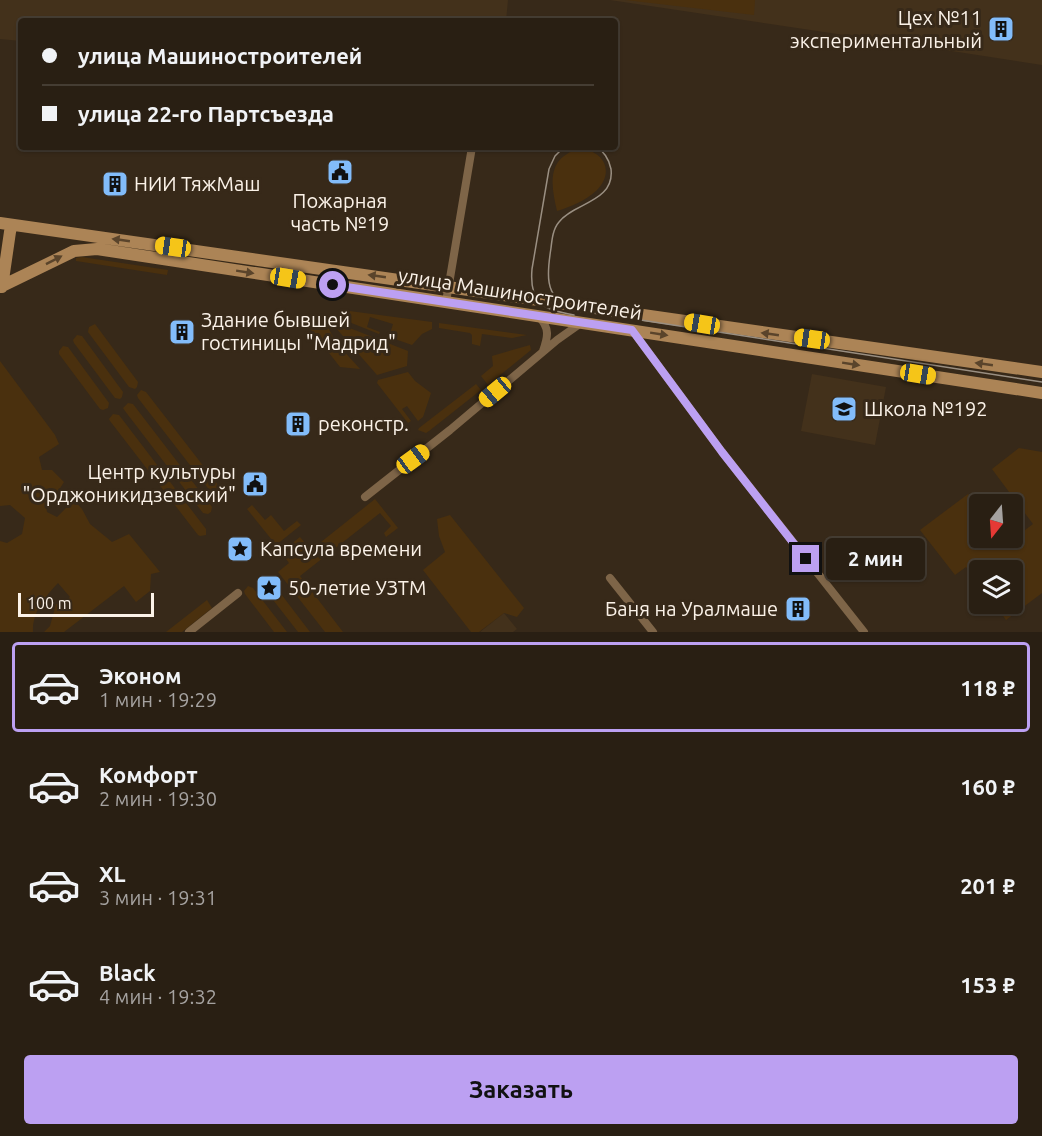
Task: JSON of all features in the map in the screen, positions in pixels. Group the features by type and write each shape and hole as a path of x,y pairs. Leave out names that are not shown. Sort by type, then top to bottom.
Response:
{"main road":[{"name":"улица Машиностроителей","path":"6,224 1042,372"},
{"path":"1,287 6,224"},
{"name":"улица Машиностроителей","path":"1,287 74,251 97,249 1042,393"}],"street":[{"path":"446,302 471,150"},
{"path":"0,218 6,224"},
{"path":"538,316 546,324 548,331 542,352"},
{"path":"365,496 581,322"},
{"path":"632,330 722,452 864,632"},
{"path":"610,578 653,632"},
{"path":"189,632 238,593"}],"shaded area":[{"path":"0,0 508,0 506,18 18,18 18,41 0,39"},
{"path":"610,0 1042,0 1042,65 958,52"},
{"path":"625,0 755,0 754,15"},
{"path":"588,150 595,153 604,164 605,177 592,195 557,211 553,192 553,174 561,159 568,153"},
{"path":"76,258 168,270 167,275 76,261"},
{"path":"342,310 432,322 432,329 422,334 412,345 389,337 393,324 370,317 367,327 380,332 379,334 339,318"},
{"path":"312,314 326,319 335,339 360,369 340,367 308,326"},
{"path":"337,323 408,351 407,366 377,375 335,327"},
{"path":"439,323 527,335 512,338 482,334 480,346 472,344 470,333 439,328"},
{"path":"95,324 138,382 135,389 129,387 88,332 89,327"},
{"path":"77,335 82,336 123,392 120,399 115,398 74,343 73,340"},
{"path":"530,345 531,350 488,385 481,376 493,366 492,356"},
{"path":"63,346 68,347 109,403 108,408 100,409 59,354"},
{"path":"0,361 55,435 59,444 39,457 42,470 52,470 64,482 57,493 45,501 47,512 57,517 72,498 82,509 90,524 112,542 129,534 160,572 151,574 150,591 136,602 124,586 64,632 44,632 50,626 56,604 61,604 70,597 58,583 37,611 33,632 0,632 0,541 7,543 22,534 25,518 10,505 0,506"},
{"path":"408,372 415,381 431,393 423,417 418,421 407,406 402,409 411,421 408,423 377,383 378,380"},
{"name":"Школа №192","path":"812,374 886,387 875,445 801,431"},
{"path":"476,384 481,390 426,433 418,430 419,428"},
{"path":"141,390 146,392 225,494 224,500 219,502 217,500 138,398 137,395"},
{"path":"128,403 133,404 212,507 211,512 203,513 125,411 123,408"},
{"path":"113,414 119,415 206,529 206,535 198,535 110,421"},
{"path":"1019,448 1042,452 1042,593 1023,607 1023,560 969,560 969,571 966,567 955,575 920,530 968,494 969,548 1023,548 1023,532 1033,524 1023,511 1023,494 1011,494 992,469"},
{"path":"375,499 398,528 386,537 384,533 391,526 380,513 300,576 343,632 325,632 278,572 289,563 281,552 300,537 311,550"},
{"path":"252,505 265,520 271,515 284,531 297,521 301,525 276,545 247,509"},
{"path":"450,515 524,608 517,617 504,613 479,632 471,632 423,570 445,552 439,536 437,519"},
{"path":"248,586 253,588 287,632 274,632 245,594 244,591"},
{"path":"273,588 278,590 310,632 298,632 270,596 269,593"},
{"path":"207,600 212,608 182,632 166,632"},
{"path":"504,613 517,629 513,632 480,632"},
{"path":"1002,614 1014,614 1006,620"}],"tram line":[{"path":"561,150 555,156 549,169 532,269 532,281 533,290 540,303 554,310 574,315"},
{"path":"599,150 608,159 611,169 607,189 592,201 565,216 557,225 552,238 549,283 555,297 569,309 1042,382"}],"place":[{"name":"Цех №11 экспериментальный","path":"1001,29"},
{"name":"Пожарная часть №19","path":"340,172"},
{"name":"НИИ ТяжМаш","path":"115,184"},
{"name":"Здание бывшей гостиницы \"Мадрид\"","path":"182,332"},
{"name":"Школа №192","path":"844,409"},
{"name":"реконстр.","path":"298,424"},
{"name":"Центр культуры \"Орджоникидзевский\"","path":"255,484"},
{"name":"Капсула времени","path":"240,549"},
{"name":"50-летие УЗТМ","path":"269,588"},
{"name":"Баня на Уралмаше","path":"798,609"}],"route":[{"path":"333,285 632,330 722,452 806,559"}]}
